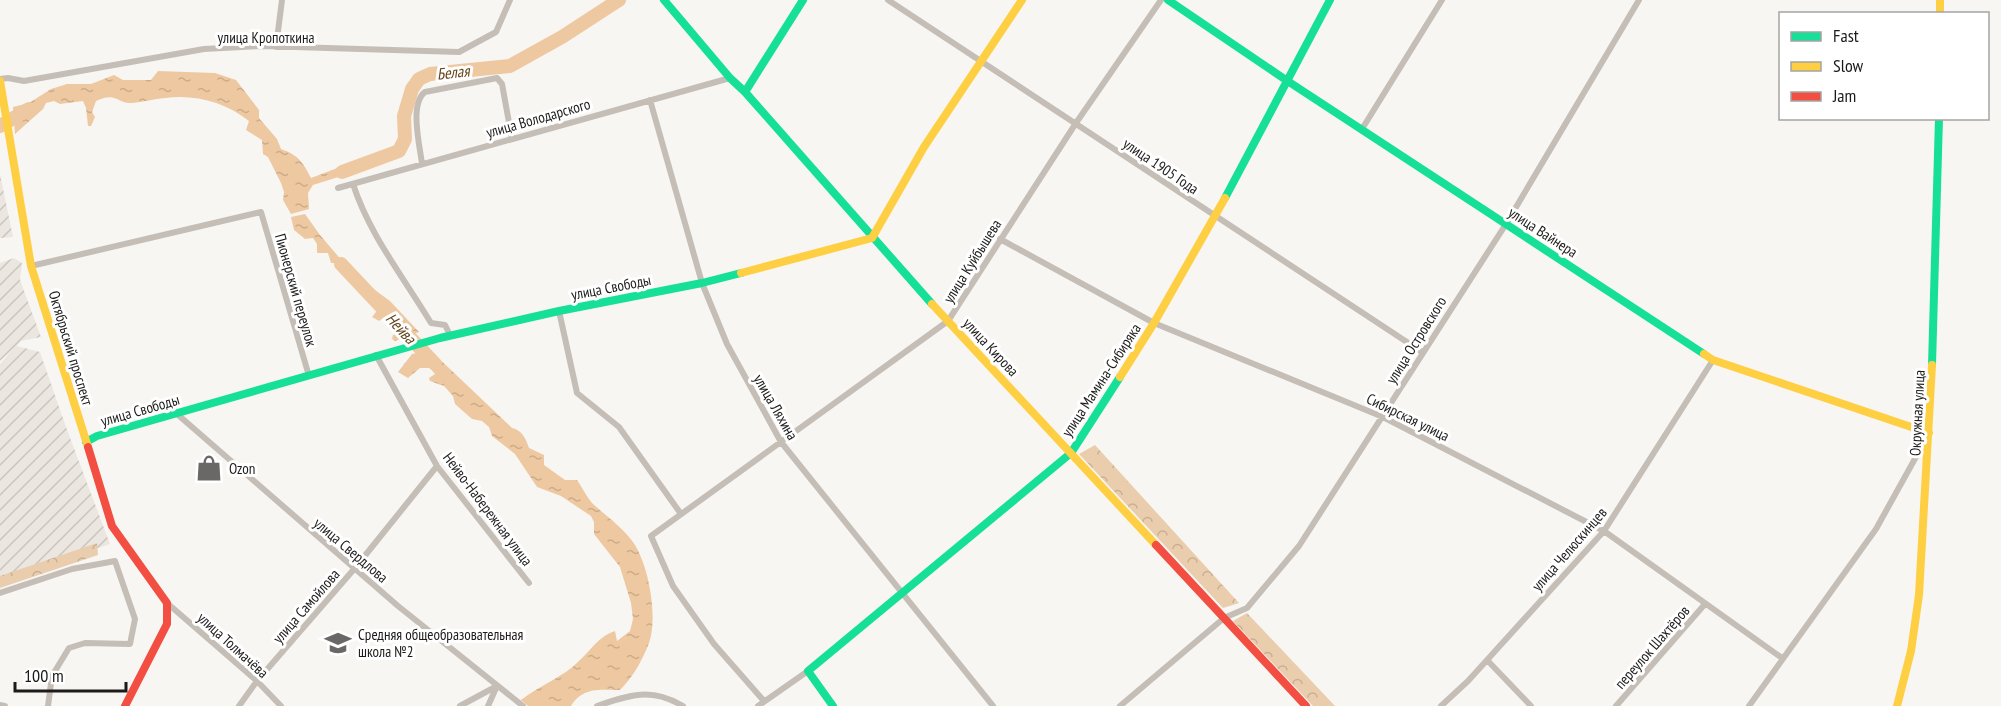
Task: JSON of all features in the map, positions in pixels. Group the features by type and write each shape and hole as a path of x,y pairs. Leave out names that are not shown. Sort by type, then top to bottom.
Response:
{"main road":[{"name":"улица Кирова","path":"664,0 872,238 1304,706"},
{"path":"745,92 803,0"},
{"path":"872,238 894,196 1022,0"},
{"name":"улица Вайнера","path":"1168,0 1713,360 1929,433"},
{"name":"улица Мамина-Сибиряка","path":"808,671 1071,453 1154,323 1215,217 1330,0"},
{"name":"Октябрьский проспект","path":"0,80 31,266 112,526 167,603"},
{"name":"Окружная улица","path":"1897,706 1906,680 1919,602 1934,341 1939,120"},
{"name":"улица Свободы","path":"86,442 97,436 450,335 702,283 872,238"},
{"path":"125,706 166,624 167,603"},
{"path":"808,671 833,706"}],"street":[{"path":"276,47 282,0"},
{"name":"улица Кропоткина","path":"0,80 8,78 24,81 204,49 276,47 459,52 496,32 510,0"},
{"name":"улица 1905 Года","path":"888,0 1422,352"},
{"name":"улица Куйбышева","path":"764,701 714,644 673,586 651,536 948,321 1076,123 1161,0"},
{"path":"1362,129 1442,0"},
{"name":"улица Островского","path":"1120,706 1224,618 1247,608 1299,546 1506,224 1639,0"},
{"path":"422,164 416,111 420,95 425,92 497,78 502,84 512,139"},
{"name":"улица Володарского","path":"338,188 730,78"},
{"name":"улица Ляхина","path":"650,100 702,283 727,344 781,442 993,706"},
{"path":"353,184 360,206 375,234 431,323 445,325 450,335"},
{"name":"Пионерский переулок","path":"31,266 261,212 309,376"},
{"name":"Сибирская улица","path":"1000,239 1154,323 1383,417 1604,531 1782,658"},
{"path":"558,311 577,393 619,427 681,514"},
{"name":"Нейво-Набережная улица","path":"376,356 437,466 529,583"},
{"name":"улица Челюскинцев","path":"1441,706 1487,660 1604,531 1713,360"},
{"name":"улица Свердлова","path":"177,414 398,606 523,706"},
{"path":"1749,706 1876,529 1929,433"},
{"name":"улица Самойлова","path":"239,706 256,681 356,568 437,466"},
{"path":"0,593 72,569 114,561 135,619 130,644 85,643 69,648 52,676 48,706"},
{"name":"улица Толмачёва","path":"167,603 281,706"},
{"name":"переулок Шахтёров","path":"1616,706 1706,604"},
{"path":"1487,660 1531,706"},
{"name":"улица Мамина-Сибиряка","path":"758,706 808,671"},
{"path":"460,706 497,686"},
{"path":"488,706 497,686"},
{"path":"597,706 634,694 668,697 683,706"},
{"path":"0,705 5,706"}],"shaded area":[{"path":"0,174 13,237 0,238"},
{"path":"14,258 22,263 20,280 41,337 21,341 17,346 40,352 110,544 0,582 0,364 13,349 0,361 0,263"}],"green space":[{"path":"1095,445 1239,603 1223,608 1079,454"},
{"path":"97,543 98,555 0,588 0,576"},
{"path":"1247,613 1335,706 1313,706 1233,621"}],"water":[{"path":"158,71 215,73 236,80 259,110 259,118 277,139 281,149 299,160 311,178 348,164 357,166 354,172 313,185 308,193 309,209 291,214 283,200 284,192 281,183 268,157 263,154 262,140 246,130 249,121 220,104 187,97 127,103 108,97 96,101 92,112 95,117 91,126 88,126 83,101 60,104 54,101 46,103 43,109 15,134 13,107 29,103 51,89 67,84 91,84 114,75 123,80 151,80"},
{"path":"305,214 355,276 348,279 341,272 341,266 331,263 328,253 317,253 317,244 313,238 305,239 294,230 291,217"},
{"path":"368,285 390,301 419,332 395,341 392,339 393,335 402,332 387,315 379,321 372,317 380,307 368,298 363,286"},
{"path":"430,350 512,428 521,433 529,448 544,455 544,465 565,480 577,480 592,503 635,545 644,566 651,593 652,632 640,662 620,690 592,691 581,695 571,706 528,706 521,700 572,667 604,636 615,631 617,641 630,631 633,619 631,603 620,567 594,534 594,522 591,516 561,496 537,487 515,454 492,436 489,427 482,421 472,419 455,404 453,396 444,386 430,381 429,378 435,374 430,368 420,368 408,378 398,372 412,354"}],"waterway":[{"name":"Белая","path":"342,172 399,151 405,139 404,116 412,89 419,79 430,74 510,66 562,37 619,0"},
{"name":"Нейва","path":"0,126 29,109"},
{"name":"Нейва","path":"341,264 435,364"}],"traffic: fast":[{"path":"664,0 730,78 745,92 932,304"},
{"path":"745,92 803,0"},
{"path":"1168,0 1704,354"},
{"path":"1225,198 1330,0"},
{"path":"1932,365 1939,120"},
{"path":"86,442 97,436 440,338 741,273"},
{"path":"833,706 808,671 1071,453 1120,377"}],"traffic: slow":[{"path":"741,273 872,238 924,147 1022,0"},
{"path":"1940,0 1940,12"},
{"path":"0,81 31,266 88,447"},
{"path":"1120,377 1154,323 1225,198"},
{"path":"932,304 1156,545"},
{"path":"1704,354 1713,360 1929,433"},
{"path":"1897,706 1911,651 1919,595 1932,365"}],"traffic: jam":[{"path":"88,447 112,526 167,603 167,624 125,706"},
{"path":"1156,545 1306,706"}],"place":[{"name":"Ozon","path":"209,468"},
{"name":"Средняя общеобразовательная школа №2","path":"338,643"}]}
